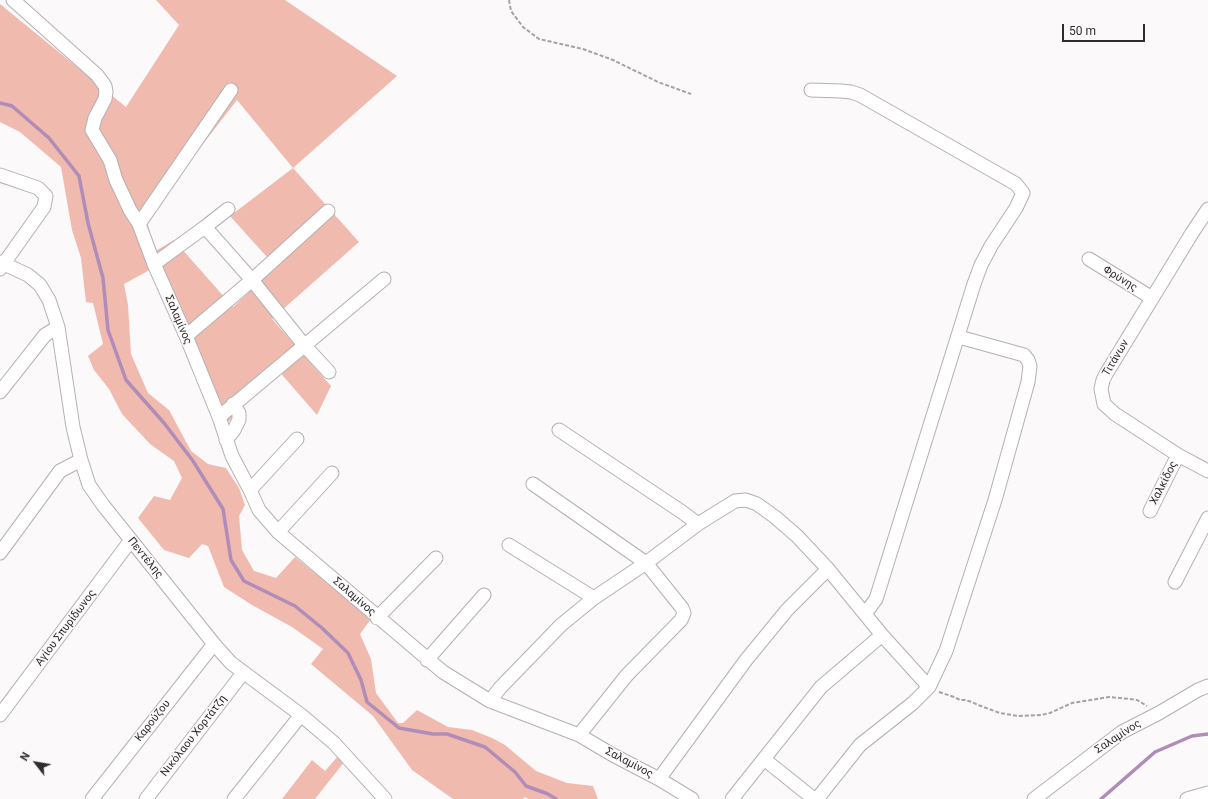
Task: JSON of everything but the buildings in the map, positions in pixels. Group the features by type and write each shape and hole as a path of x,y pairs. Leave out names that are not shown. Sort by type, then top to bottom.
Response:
{"street":[{"name":"Σαλαμίνος","path":"12,0 97,75 105,86 105,99 95,118 92,130 110,160 116,180 130,210 139,224 154,264 186,336 219,417 232,456 259,510 278,532 377,618 443,672 490,701 579,735 613,755 659,778 692,799"},
{"path":"139,224 231,90"},
{"path":"810,90 841,91 860,95 1016,184 1023,192 1016,208 991,246 981,265 876,599 865,614"},
{"path":"0,175 38,188 46,196 44,207 1,265"},
{"path":"154,264 228,209"},
{"name":"Τιτάνων","path":"1208,209 1103,380 1101,394 1104,404 1111,411 1178,455 1208,471"},
{"path":"186,336 252,280 328,211"},
{"path":"205,227 252,280 304,345 329,372"},
{"name":"Φρύνης","path":"1089,259 1152,298"},
{"name":"Πεντέλης","path":"1,265 28,275 40,285 49,300 58,327 74,427 81,460 89,485 103,505 214,644 231,663 301,715 334,743 386,799"},
{"path":"219,417 384,278"},
{"path":"0,392 45,335 58,327"},
{"path":"764,759 816,799 860,745 913,703 929,687 946,651 995,500 1028,382 1030,366 1024,355 958,337"},
{"path":"226,440 234,430 239,420 239,413 233,404"},
{"path":"559,430 698,524"},
{"path":"250,490 296,439"},
{"name":"Χαλκίδος","path":"1150,511 1178,455"},
{"path":"0,553 60,471 81,460"},
{"path":"278,532 332,473"},
{"path":"533,484 646,563 682,608 684,614 682,620 627,675 579,735"},
{"path":"490,701 500,688 561,625 594,598 646,563 698,524 735,501 746,500 757,504 787,526 797,536 929,687"},
{"path":"1175,582 1208,518"},
{"name":"Αγίου Σπυρίδωνος","path":"0,715 131,540"},
{"path":"509,544 594,598"},
{"path":"377,618 436,558"},
{"path":"659,778 746,660 787,610 828,570"},
{"path":"427,660 484,595"},
{"path":"732,799 821,687 882,635"},
{"name":"Καρούζου","path":"92,799 214,644"},
{"name":"Νικόλαου Χορτάτζη","path":"146,799 243,673"},
{"name":"Σαλαμίνος","path":"1034,799 1122,732 1208,686"},
{"path":"234,799 301,715"},
{"path":"1187,799 1208,793"}],"path":[{"path":"509,0 511,11 523,27 540,39 590,52 613,60 658,82 691,94"},
{"path":"929,687 960,700 965,700 1000,713 1018,716 1041,715 1050,713 1072,703 1109,697 1137,700 1160,713"}],"shaded area":[{"path":"156,0 285,0 397,76 293,168 359,242 272,319 331,386 317,415 277,369 259,384 223,429 157,266 124,284 128,305 131,354 148,393 169,410 191,451 208,464 226,468 239,488 245,505 239,516 242,550 254,571 276,578 295,557 371,619 360,634 371,659 376,693 398,723 403,723 417,710 448,727 472,730 505,745 536,771 567,783 593,786 598,799 528,799 525,797 523,799 453,799 412,770 373,716 311,664 323,649 292,627 252,605 224,587 208,546 202,544 189,558 164,550 138,518 154,496 170,500 182,478 174,461 150,444 122,414 109,389 94,370 88,356 103,344 93,303 86,302 81,258 72,230 61,167 20,132 0,122 0,4 126,107 179,25","holes":["237,100 293,168 230,216 276,267 233,307 174,240 154,252 147,220"]},
{"path":"339,755 345,761 315,799 282,799 312,760 325,771"}],"waterway":[{"path":"0,103 12,106 49,138 79,176 88,223 103,278 108,330 126,380 164,423 193,461 223,509 231,560 244,581 295,606 322,628 348,653 361,680 367,702 399,728 433,734 447,734 485,747 515,772 526,786 548,794 556,799"},
{"path":"1101,799 1155,752 1192,736 1208,734"}]}
